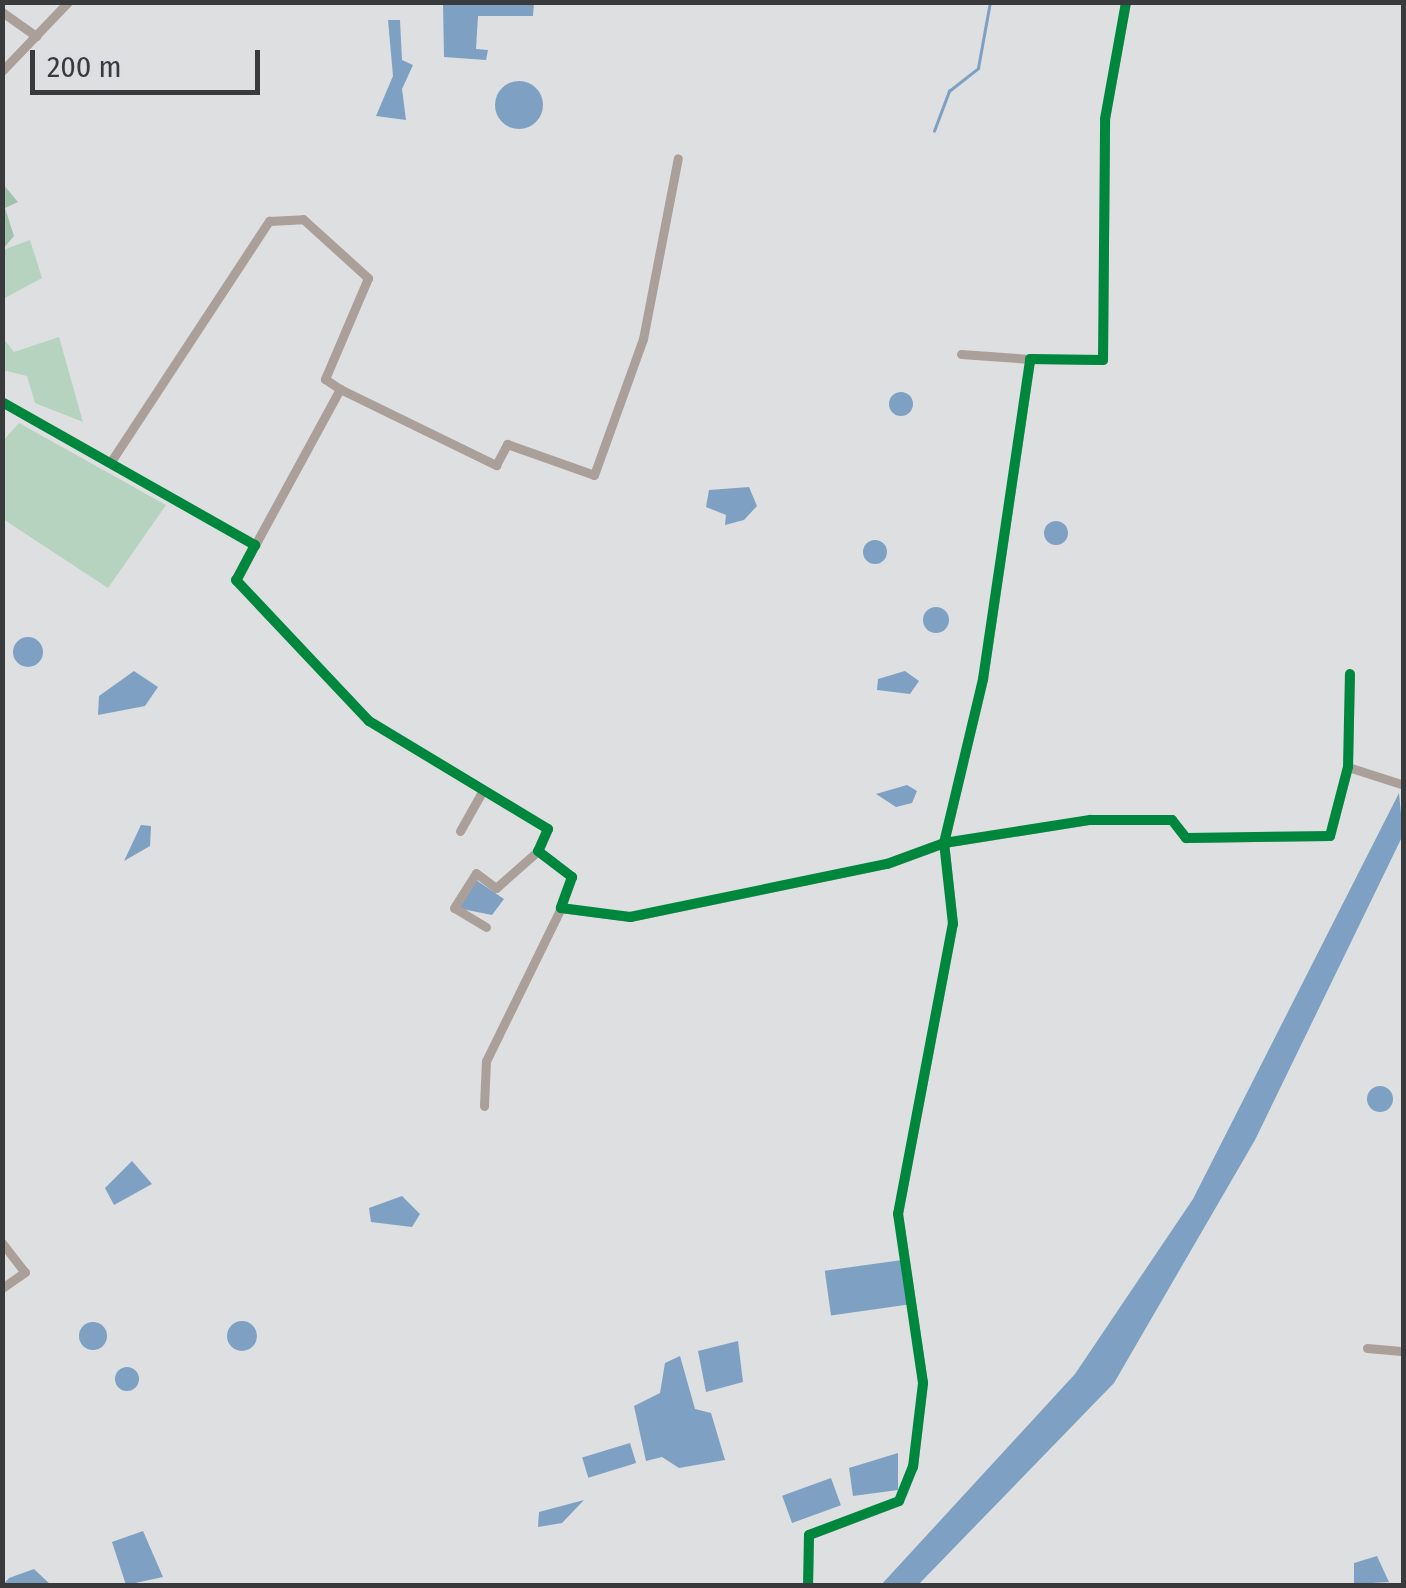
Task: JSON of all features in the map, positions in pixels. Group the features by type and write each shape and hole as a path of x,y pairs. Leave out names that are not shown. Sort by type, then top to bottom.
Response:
{"street":[{"path":"2,71 68,2"},
{"path":"962,354 1103,360 1105,119 1126,2"},
{"path":"2,12 36,36"},
{"path":"110,463 269,221 303,219 368,278 325,380 496,465 508,444 594,475 643,339 678,158"},
{"path":"808,1586 809,1535 906,1496 912,1468 923,1383 898,1214 953,924 944,843 984,679 1030,358"},
{"path":"340,388 236,580 369,721 548,829 538,851 496,888 476,873 454,908 486,927"},
{"path":"2,402 255,545"},
{"path":"561,908 630,917 944,843 1090,820 1172,820 1186,838 1321,838 1336,829 1348,767 1350,674"},
{"path":"1348,767 1404,785"},
{"path":"460,831 482,792"},
{"path":"484,1106 492,1046 561,908 572,877 538,851"},
{"path":"2,1243 26,1272 2,1288"},
{"path":"1367,1348 1404,1350"}],"green space":[{"path":"3,184 18,202 5,208 14,236 3,249"},
{"path":"30,240 42,278 3,299 3,250"},
{"path":"59,337 83,422 35,403 27,376 3,370 3,338 14,352"},
{"path":"19,423 166,505 108,588 3,519 3,441"}],"water":[{"path":"443,3 534,3 533,16 478,16 476,49 488,50 486,60 444,57"},
{"path":"388,20 400,20 402,60 413,65 402,89 406,120 376,116 393,76"},
{"path":"519,81 536,88 543,105 536,122 519,129 502,122 495,105 502,88"},
{"path":"901,392 913,404 901,416 889,404"},
{"path":"749,487 757,506 744,520 725,525 726,515 706,507 709,490"},
{"path":"1056,521 1065,524 1065,542 1056,545 1047,542 1044,533 1047,524"},
{"path":"875,540 884,543 884,561 875,564 866,561 863,552 866,543"},
{"path":"936,607 945,611 949,620 945,629 936,633 927,629 923,620 927,611"},
{"path":"28,637 39,641 43,652 39,663 28,667 17,663 13,652 17,641"},
{"path":"134,671 158,687 145,706 98,715 99,696"},
{"path":"905,671 919,681 910,694 877,690 878,679"},
{"path":"907,785 917,791 912,803 896,807 876,794"},
{"path":"1399,793 1403,835 1255,1140 1114,1383 918,1585 881,1585 1075,1374 1193,1199"},
{"path":"141,825 151,826 150,846 124,861"},
{"path":"476,880 504,899 492,915 457,908"},
{"path":"1380,1086 1389,1090 1393,1099 1389,1108 1380,1112 1371,1108 1367,1099 1371,1090"},
{"path":"132,1161 152,1184 114,1205 105,1188"},
{"path":"402,1196 420,1214 412,1227 371,1222 369,1208"},
{"path":"902,1260 908,1305 831,1315 825,1271"},
{"path":"242,1321 253,1325 257,1336 253,1347 242,1351 231,1347 227,1336 231,1325"},
{"path":"93,1322 103,1326 107,1336 103,1346 93,1350 83,1346 79,1336 83,1326"},
{"path":"738,1341 743,1382 706,1392 698,1351"},
{"path":"680,1356 695,1409 711,1413 725,1460 679,1468 662,1457 646,1461 634,1406 660,1393 665,1363"},
{"path":"127,1367 136,1370 136,1388 127,1391 118,1388 115,1379 118,1370"},
{"path":"630,1443 636,1463 588,1478 582,1458"},
{"path":"898,1453 898,1490 853,1496 849,1468"},
{"path":"831,1478 841,1505 792,1523 782,1496"},
{"path":"584,1500 562,1523 538,1527 539,1512"},
{"path":"143,1531 163,1577 126,1585 112,1542"},
{"path":"1377,1556 1389,1582 1354,1584 1354,1563"},
{"path":"34,1569 51,1585 3,1585 9,1578"}],"waterway":[{"path":"934,131 949,91 978,68 990,2"}],"cycle path":[{"path":"2,402 255,545 236,580 369,721 548,829 538,851 572,877 561,908 630,917 887,864 944,843 983,679 1030,359 1103,360 1105,119 1126,2"},
{"path":"808,1586 809,1535 899,1501 913,1467 923,1383 898,1214 953,924 944,843 1090,820 1172,820 1186,838 1330,836 1348,767 1350,674"}]}
